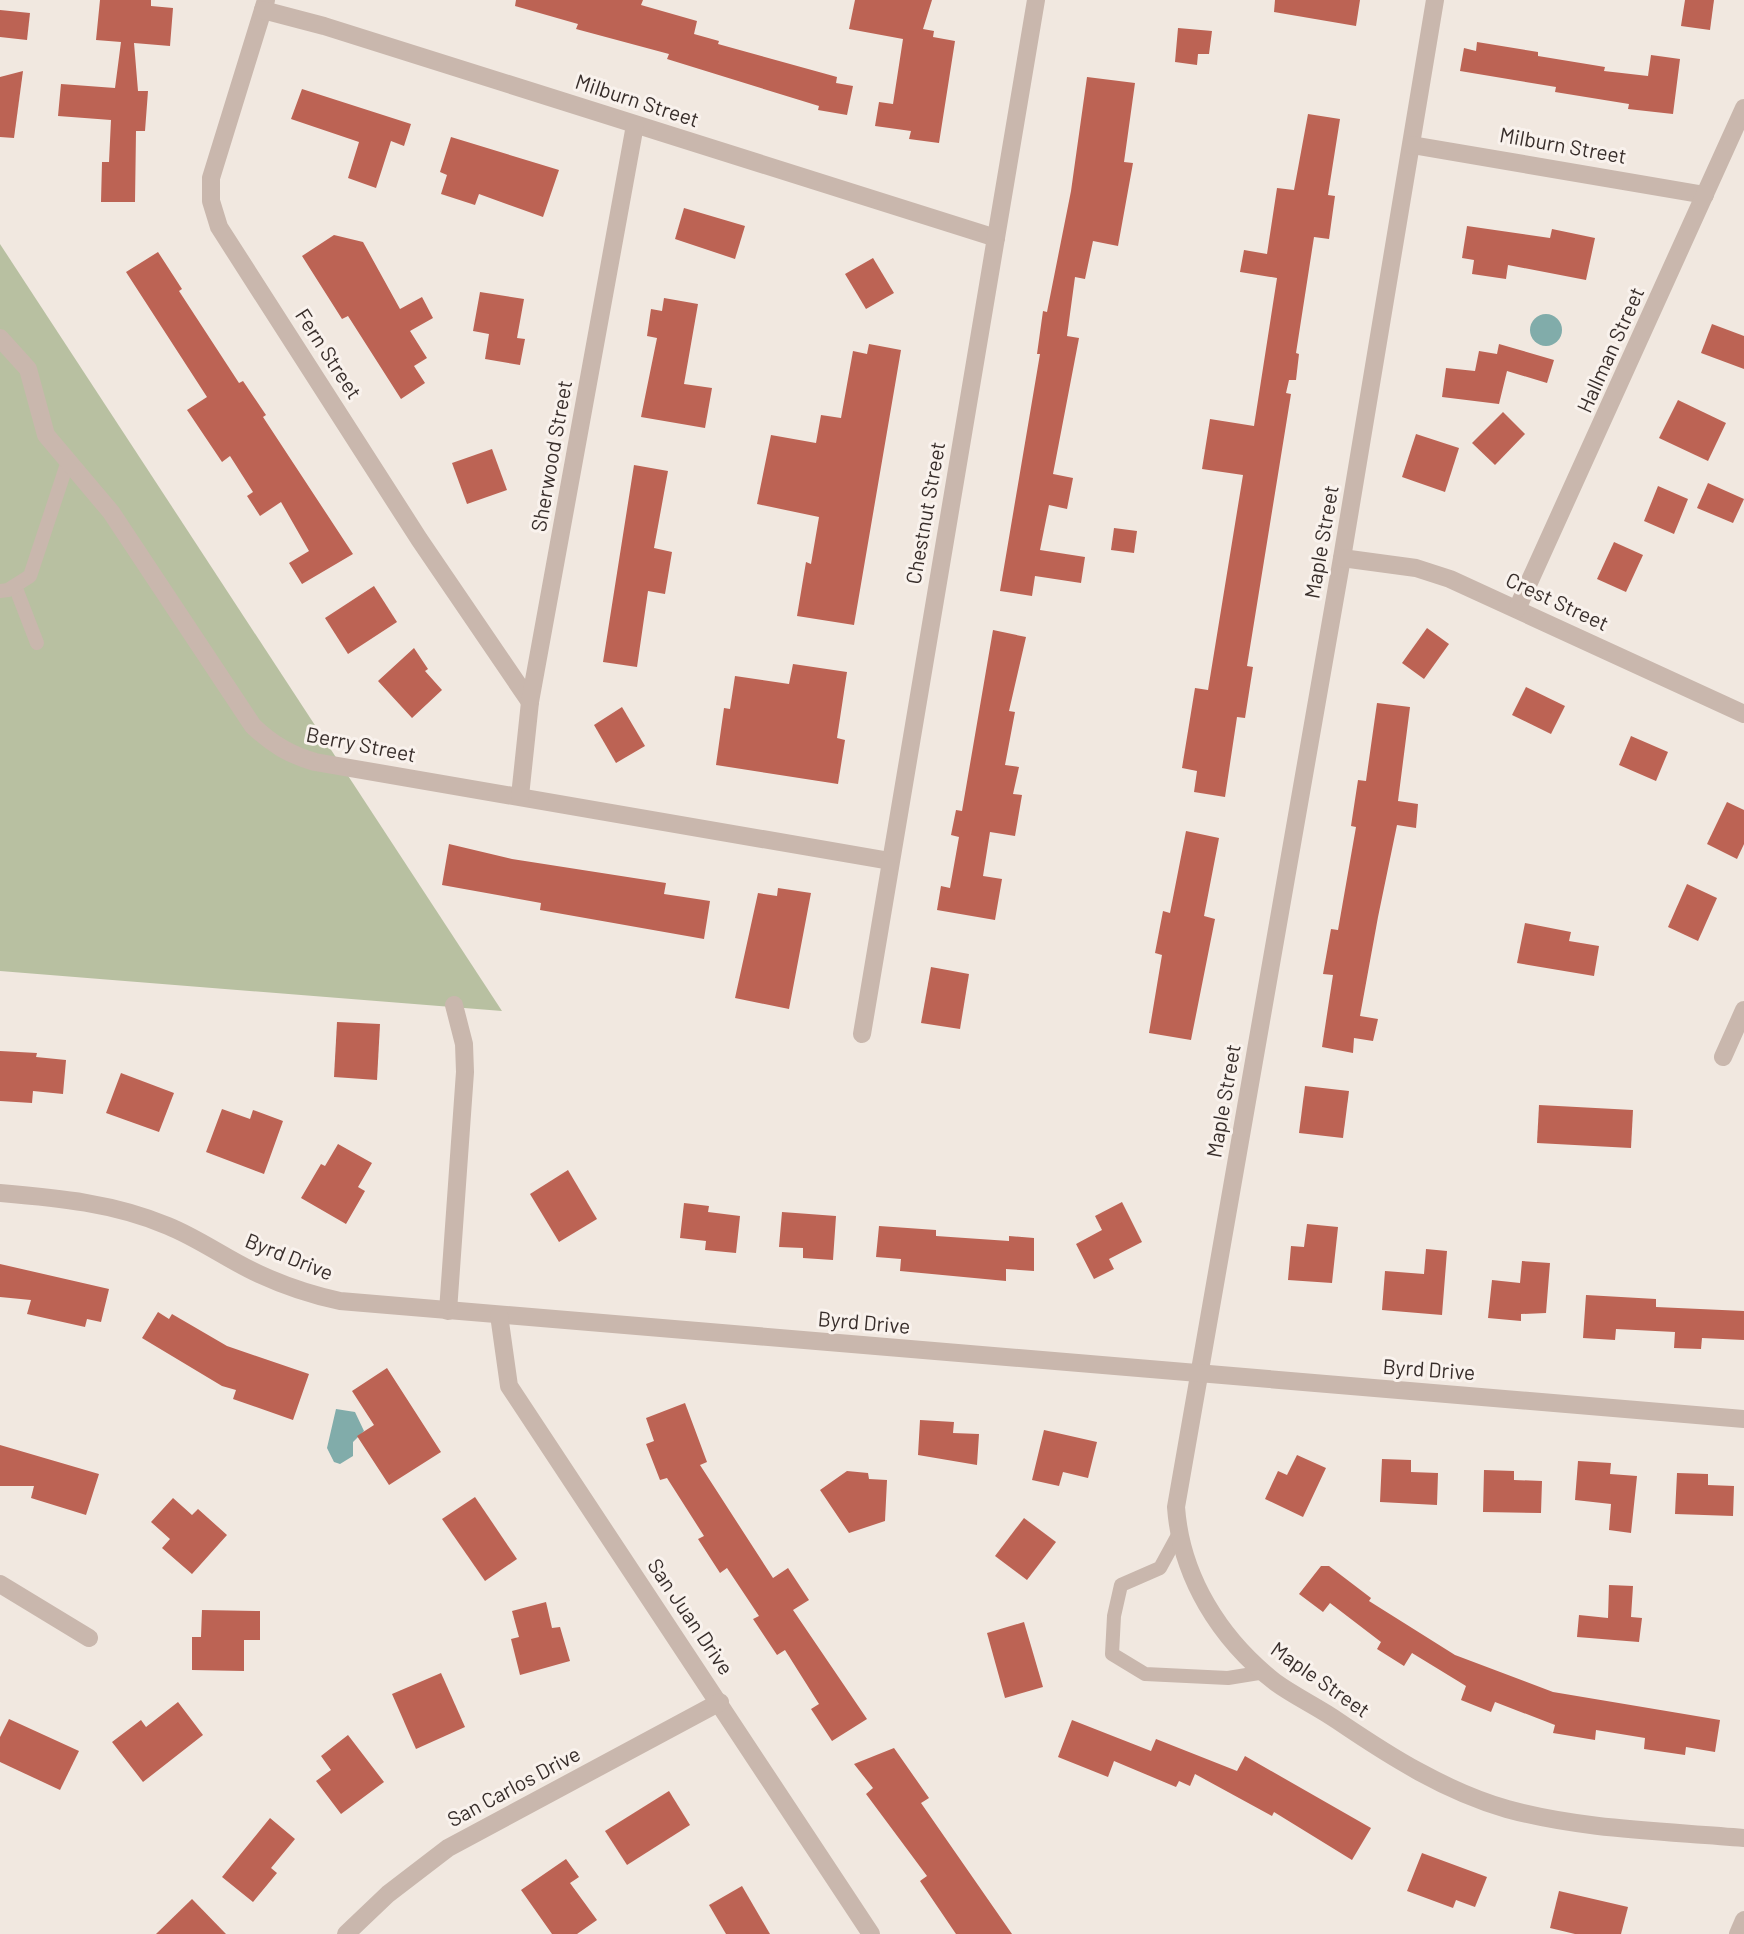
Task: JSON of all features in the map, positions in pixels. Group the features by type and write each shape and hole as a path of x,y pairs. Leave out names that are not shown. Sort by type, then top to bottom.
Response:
{"street":[{"name":"Chestnut Street","path":"862,1034 1036,0"},
{"name":"Maple Street","path":"1435,0 1342,558 1176,1507 1178,1535 1191,1575 1214,1617 1238,1647 1265,1672 1388,1756 1454,1789 1507,1809 1573,1822 1744,1838"},
{"name":"Milburn Street","path":"264,5 996,239"},
{"name":"Fern Street","path":"264,5 211,178 211,201 219,227 419,539 530,702"},
{"name":"Hallman Street","path":"1517,609 1744,108"},
{"name":"Sherwood Street","path":"520,796 530,702 635,125"},
{"name":"Milburn Street","path":"1412,145 1705,195"},
{"name":"Berry Street","path":"0,338 28,369 46,435 111,512 253,726 270,742 293,755 316,762 890,861"},
{"name":"Crest Street","path":"1342,558 1416,568 1450,579 1744,714"},
{"path":"448,1311 465,1072 464,1044 454,1005"},
{"path":"1723,1057 1744,1010"},
{"name":"Byrd Drive","path":"0,1193 72,1199 130,1212 167,1225 258,1274 307,1294 340,1301 1744,1419"},
{"name":"San Juan Drive","path":"499,1315 509,1386 871,1934"},
{"path":"0,1584 89,1638"},
{"name":"San Carlos Drive","path":"345,1934 388,1894 448,1848 720,1702"},
{"path":"1738,1934 1744,1920"}],"lane":[{"path":"0,591 15,586 30,576 68,461"},
{"path":"15,586 37,643"},
{"path":"1178,1535 1160,1567 1122,1585 1114,1616 1112,1654 1144,1674 1227,1678 1265,1672"}],"green space":[{"path":"0,244 502,1011 0,971"}],"water":[{"path":"1546,314 1557,319 1562,330 1557,341 1546,346 1535,341 1530,330 1535,319"},
{"path":"336,1409 355,1412 364,1431 353,1442 353,1456 340,1464 334,1462 327,1448"}],"building":[{"path":"100,0 151,0 151,6 173,8 170,46 134,43 138,91 148,91 145,131 136,131 135,202 101,202 102,162 109,162 111,120 58,116 61,84 115,88 121,42 96,40"},
{"path":"516,0 643,0 641,5 697,21 694,34 719,41 718,44 837,77 836,83 853,86 847,115 818,110 819,106 667,59 669,54 576,29 578,24 515,6"},
{"path":"855,0 932,0 923,29 934,31 933,37 955,41 939,143 909,139 911,131 875,126 879,102 893,104 903,39 849,29"},
{"path":"1275,0 1360,0 1356,26 1274,12"},
{"path":"1685,0 1714,0 1710,30 1681,26"},
{"path":"0,10 30,13 27,40 0,37"},
{"path":"1178,28 1212,31 1209,54 1198,54 1197,65 1175,62"},
{"path":"1477,42 1605,67 1604,71 1648,76 1651,55 1680,59 1673,114 1628,109 1629,104 1555,92 1556,87 1460,71 1464,48 1476,51"},
{"path":"23,71 14,138 0,137 0,77"},
{"path":"1087,77 1135,83 1124,162 1133,163 1118,246 1093,241 1085,279 1075,277 1067,336 1079,338 1053,474 1073,478 1067,509 1049,505 1040,550 1085,557 1081,583 1035,576 1032,596 1000,591 1040,354 1037,354 1043,311 1047,312 1071,191"},
{"path":"302,89 411,124 404,146 391,141 376,188 348,178 359,142 291,119"},
{"path":"1308,114 1340,119 1328,195 1335,196 1329,239 1314,237 1296,353 1299,354 1296,380 1289,380 1286,393 1291,394 1247,666 1253,667 1245,718 1237,717 1225,797 1194,792 1197,771 1182,768 1195,688 1208,690 1243,475 1202,469 1210,419 1254,426 1277,278 1240,272 1244,250 1267,254 1277,188 1294,190"},
{"path":"451,137 559,170 543,217 479,194 475,205 441,194 447,175 440,172"},
{"path":"684,208 745,226 735,259 675,239"},
{"path":"1467,226 1550,238 1552,229 1595,238 1586,280 1508,265 1506,279 1472,274 1474,260 1462,258"},
{"path":"334,235 363,242 400,309 422,297 433,318 410,331 427,358 414,366 425,383 401,399 348,316 342,319 302,256"},
{"path":"158,252 182,289 179,291 239,383 243,381 266,415 263,417 353,554 302,584 289,563 309,551 281,502 260,516 247,496 253,492 230,456 222,462 187,410 207,397 126,272"},
{"path":"873,258 894,293 866,309 845,274"},
{"path":"480,292 524,299 517,338 525,339 520,365 485,359 489,334 473,331"},
{"path":"664,298 698,304 684,384 712,388 705,428 641,417 657,338 647,336 651,309 662,311"},
{"path":"1712,324 1744,336 1744,369 1701,353"},
{"path":"869,344 901,350 854,625 797,616 806,562 811,564 819,517 757,504 771,435 816,443 821,415 841,418 853,351 867,354"},
{"path":"1499,344 1554,360 1547,383 1507,371 1499,404 1442,397 1446,368 1475,371 1479,351 1497,354"},
{"path":"1678,400 1726,423 1708,461 1659,438"},
{"path":"1503,412 1525,434 1495,465 1472,443"},
{"path":"1416,434 1459,448 1445,492 1402,477"},
{"path":"492,449 507,490 467,504 452,463"},
{"path":"634,465 668,471 654,548 672,552 665,594 648,591 637,667 603,662"},
{"path":"1708,483 1744,499 1733,523 1697,508"},
{"path":"1658,486 1688,499 1674,534 1644,521"},
{"path":"1114,528 1137,531 1134,553 1111,550"},
{"path":"1614,542 1643,555 1626,592 1597,579"},
{"path":"374,586 397,622 348,654 325,618"},
{"path":"1427,628 1449,644 1424,679 1402,663"},
{"path":"993,630 1026,637 1009,711 1015,712 1005,765 1019,767 1013,794 1022,795 1015,836 990,832 983,876 1002,879 995,920 937,910 941,886 950,888 959,837 951,835 956,810 962,811"},
{"path":"414,648 428,669 425,671 442,690 412,718 378,681"},
{"path":"793,664 847,672 837,738 845,740 838,784 716,765 724,708 730,709 735,676 789,684"},
{"path":"1526,687 1565,706 1551,734 1512,715"},
{"path":"1377,703 1410,707 1398,801 1418,804 1416,828 1397,825 1378,917 1360,1016 1378,1019 1373,1041 1354,1038 1353,1053 1322,1047 1333,975 1323,974 1331,929 1338,930 1356,827 1351,826 1358,780 1366,781"},
{"path":"622,707 645,746 616,763 594,725"},
{"path":"1631,736 1668,752 1656,781 1619,765"},
{"path":"1727,802 1744,810 1744,844 1737,859 1707,844"},
{"path":"1186,831 1219,838 1204,916 1215,919 1191,1040 1149,1033 1162,955 1155,953 1163,911 1170,913"},
{"path":"449,844 512,859 666,883 664,894 710,901 704,939 540,910 541,903 442,885"},
{"path":"1687,884 1717,898 1698,941 1668,927"},
{"path":"778,888 811,893 789,1009 735,998 758,893 777,896"},
{"path":"1525,923 1571,932 1569,941 1599,946 1594,976 1517,963"},
{"path":"931,967 969,974 960,1029 921,1023"},
{"path":"337,1022 380,1024 377,1080 334,1077"},
{"path":"0,1051 37,1053 36,1057 66,1060 63,1094 33,1091 32,1103 0,1101"},
{"path":"121,1073 174,1093 159,1132 106,1113"},
{"path":"1305,1086 1349,1091 1343,1138 1299,1133"},
{"path":"1539,1105 1633,1110 1631,1148 1537,1143"},
{"path":"222,1109 250,1119 253,1110 283,1121 264,1174 206,1152"},
{"path":"338,1144 372,1163 358,1187 365,1191 346,1224 301,1198 321,1164 325,1166"},
{"path":"568,1170 597,1219 559,1242 530,1194"},
{"path":"1122,1202 1142,1242 1109,1259 1114,1269 1094,1279 1076,1244 1102,1230 1095,1216"},
{"path":"684,1203 709,1206 708,1212 740,1216 736,1253 705,1250 706,1241 680,1238"},
{"path":"782,1212 836,1216 833,1260 803,1258 803,1248 779,1247"},
{"path":"1307,1224 1338,1227 1332,1283 1288,1280 1291,1246 1304,1247"},
{"path":"879,1226 936,1230 936,1236 1009,1241 1009,1236 1034,1238 1034,1271 1006,1269 1006,1281 900,1271 901,1259 876,1257"},
{"path":"1426,1249 1447,1251 1442,1315 1382,1310 1385,1271 1424,1274"},
{"path":"1522,1261 1550,1263 1546,1313 1521,1314 1521,1321 1488,1318 1492,1280 1520,1283"},
{"path":"0,1264 109,1289 101,1322 87,1319 85,1327 27,1314 31,1300 0,1297"},
{"path":"1586,1295 1656,1299 1656,1307 1744,1311 1744,1340 1702,1338 1701,1349 1674,1348 1675,1332 1616,1329 1615,1340 1583,1338"},
{"path":"158,1312 169,1319 172,1314 227,1346 309,1374 293,1420 233,1399 236,1390 222,1386 142,1338"},
{"path":"387,1368 441,1452 389,1485 357,1436 374,1425 352,1391"},
{"path":"685,1403 707,1462 700,1465 773,1578 788,1568 809,1600 793,1610 867,1719 832,1741 811,1709 819,1704 785,1650 777,1655 753,1619 759,1616 727,1568 720,1573 698,1539 704,1536 667,1478 660,1480 646,1444 654,1441 646,1418"},
{"path":"920,1420 954,1422 953,1433 979,1434 977,1465 918,1455"},
{"path":"1044,1430 1097,1442 1088,1478 1063,1472 1059,1486 1032,1480"},
{"path":"0,1445 99,1474 86,1515 31,1498 34,1486 0,1486"},
{"path":"1297,1455 1326,1468 1303,1517 1265,1499 1278,1471 1287,1475"},
{"path":"1382,1459 1411,1460 1411,1472 1438,1473 1437,1505 1380,1502"},
{"path":"1578,1461 1611,1463 1610,1474 1637,1476 1631,1533 1609,1530 1611,1504 1575,1500"},
{"path":"1484,1470 1514,1471 1514,1480 1542,1481 1541,1513 1483,1512"},
{"path":"847,1471 868,1473 869,1479 887,1480 885,1521 849,1533 820,1490"},
{"path":"1677,1473 1708,1474 1708,1485 1734,1486 1733,1516 1675,1514"},
{"path":"475,1497 517,1559 485,1581 442,1519"},
{"path":"173,1498 192,1515 198,1509 227,1535 192,1574 162,1548 170,1539 151,1522"},
{"path":"1024,1518 1056,1542 1027,1580 995,1556"},
{"path":"1321,1566 1329,1566 1371,1598 1369,1601 1455,1655 1553,1692 1720,1720 1715,1752 1686,1747 1685,1755 1644,1749 1645,1738 1596,1730 1595,1740 1553,1733 1555,1725 1495,1702 1491,1712 1461,1700 1466,1686 1412,1653 1404,1666 1377,1649 1381,1642 1330,1603 1323,1612 1299,1594"},
{"path":"1609,1585 1633,1586 1631,1617 1642,1618 1639,1642 1577,1637 1579,1615 1608,1618"},
{"path":"546,1602 552,1628 560,1627 570,1661 520,1675 511,1639 519,1637 512,1611"},
{"path":"202,1610 260,1611 260,1640 244,1640 244,1671 192,1670 192,1637 201,1637"},
{"path":"1024,1622 1043,1687 1005,1698 987,1633"},
{"path":"441,1673 465,1727 416,1749 392,1694"},
{"path":"178,1702 203,1735 143,1782 112,1742 141,1720 146,1727"},
{"path":"9,1719 79,1751 60,1790 0,1762 0,1737"},
{"path":"1072,1720 1151,1751 1156,1739 1237,1771 1245,1756 1371,1828 1352,1860 1274,1812 1272,1816 1195,1774 1190,1786 1179,1781 1176,1787 1114,1761 1108,1777 1058,1757"},
{"path":"348,1735 384,1782 341,1814 316,1781 331,1770 321,1756"},
{"path":"894,1748 929,1798 921,1803 1012,1934 956,1934 920,1881 927,1876 866,1794 873,1788 854,1764"},
{"path":"669,1791 690,1825 627,1865 605,1831"},
{"path":"270,1818 295,1839 271,1868 277,1873 253,1902 222,1877"},
{"path":"1422,1853 1487,1877 1475,1907 1456,1900 1453,1908 1407,1891"},
{"path":"566,1859 579,1877 570,1883 597,1920 577,1934 552,1934 521,1890"},
{"path":"742,1886 770,1934 726,1934 709,1905"},
{"path":"1559,1891 1628,1907 1621,1934 1575,1934 1550,1928"},
{"path":"192,1899 226,1934 156,1934"}]}
